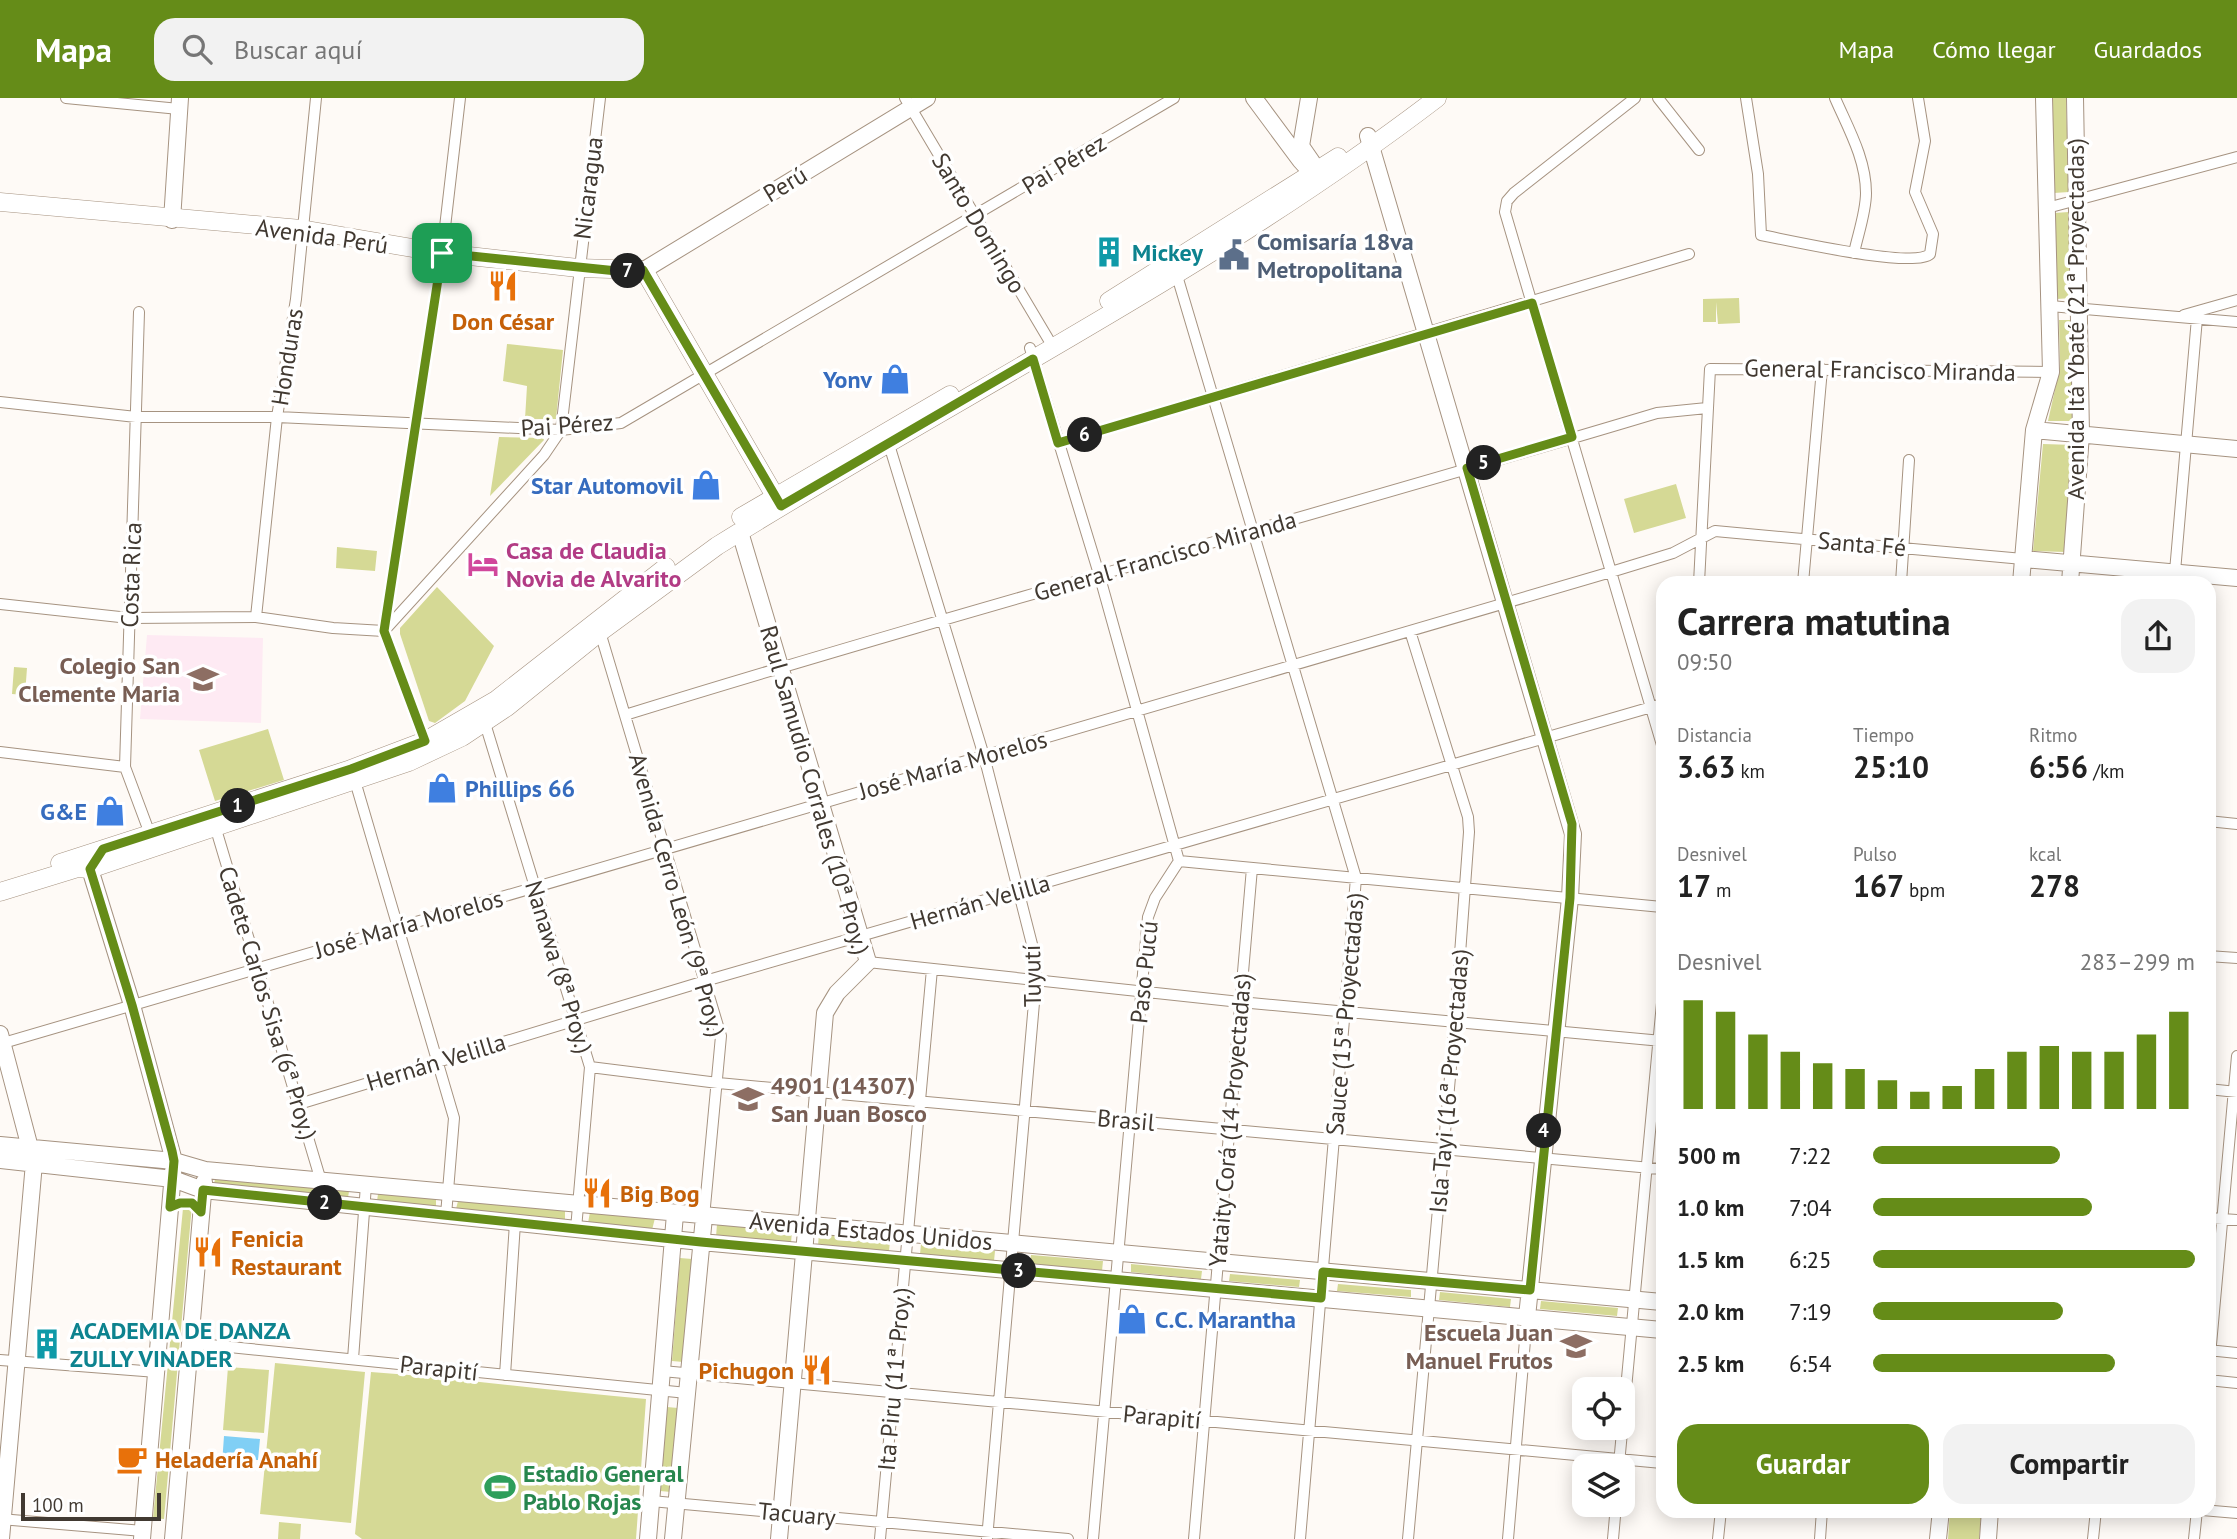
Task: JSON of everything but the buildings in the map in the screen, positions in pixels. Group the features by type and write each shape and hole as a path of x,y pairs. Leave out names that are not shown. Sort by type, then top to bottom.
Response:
{"main road":[{"name":"Perú","path":"643,270 908,103 928,98"},
{"path":"1254,98 1321,176"},
{"path":"1370,142 1418,98"},
{"path":"484,717 630,593 778,501 1175,269 1437,98"},
{"name":"Avenida Itá Ybaté (21ª Proyectadas)","path":"2022,576 2034,430 2051,372 2044,98"},
{"name":"Avenida Itá Ybaté (21ª Proyectadas)","path":"2071,576 2081,434 2075,98"},
{"path":"172,220 180,103"},
{"path":"1270,119 1294,128 1308,106"},
{"path":"1308,106 1301,146 1321,176"},
{"path":"1370,142 1573,834 1570,898 1541,1158 1527,1317"},
{"name":"Avenida Perú","path":"0,202 172,220 302,229 442,253 578,268 643,270"},
{"path":"643,270 778,501"},
{"path":"2034,430 2237,449"},
{"path":"0,892 78,868 90,869 355,781 427,747 484,717 667,580 740,532 778,501"},
{"name":"Raul Samudio Corrales (10ª Proy.)","path":"740,532 868,962 827,1005 779,1539"},
{"path":"2023,559 2167,576"},
{"path":"2216,578 2237,578"},
{"path":"0,882 427,747"},
{"path":"90,869 103,849"},
{"path":"90,869 132,1005 174,1161 143,1535"},
{"path":"1,1040 33,1155 8,1360 1,1539"},
{"name":"Avenida Estados Unidos","path":"0,1144 33,1155 173,1179 203,1190 701,1242 1656,1329"},
{"name":"Avenida Estados Unidos","path":"0,1160 33,1155 174,1161 205,1170 1656,1302"},
{"path":"173,1539 205,1170"},
{"path":"170,1207 180,1203 192,1203 201,1212"},
{"path":"648,1539 676,1214"},
{"name":"Avenida Cerro León (9ª Proy.)","path":"673,1539 704,1217"},
{"path":"1938,1539 1940,1518"},
{"path":"1988,1539 1989,1518"}],"street":[{"path":"66,98 180,103"},
{"name":"Honduras","path":"257,617 277,417 296,299 316,98"},
{"path":"427,747 384,631 442,253 460,98"},
{"name":"Nicaragua","path":"384,631 544,455 561,430 600,98"},
{"name":"Pai Pérez","path":"0,402 136,417 277,417 415,426 561,430 621,423 1174,98"},
{"path":"1635,98 1507,201 1505,212 1611,572 1656,703"},
{"path":"1658,98 1699,150"},
{"path":"1746,98 1758,174 1761,235 1854,253 1919,260 1930,254 1934,242 1915,191 1925,141 1918,98"},
{"path":"1835,98 1862,161 1865,176 1866,195 1854,253"},
{"name":"Santo Domingo","path":"908,103 1050,342"},
{"path":"2047,208 2237,157"},
{"path":"1058,443 1689,254"},
{"name":"Sauce (15ª Proyectadas)","path":"1175,269 1356,878 1300,1539"},
{"path":"2178,316 2237,300"},
{"path":"2050,306 2237,322"},
{"name":"Costa Rica","path":"139,312 125,767 150,834"},
{"path":"2174,576 2197,318"},
{"path":"1032,353 1099,574 1179,862 1656,905"},
{"name":"General Francisco Miranda","path":"625,715 942,619 1254,532 1572,437 1657,413 1707,408 1710,369 2051,372"},
{"path":"1804,576 1822,369"},
{"path":"1700,576 1707,408"},
{"name":"Tuyutí","path":"887,439 984,756 1031,933 1037,981 987,1535"},
{"path":"1902,576 1909,460"},
{"name":"Santa Fé","path":"1703,538 1725,530 2023,559"},
{"name":"José María Morelos","path":"1,1040 132,1005 1507,603 1673,553 1703,538"},
{"path":"0,604 130,618 257,617 333,628 384,631"},
{"name":"Isla Tayi (16ª Proyectadas)","path":"1408,1539 1455,1022 1468,817 1410,631"},
{"name":"Avenida Cerro León (9ª Proy.)","path":"600,632 721,1036 704,1217"},
{"name":"Hernán Velilla","path":"299,1104 705,981 1656,706"},
{"name":"Nanawa (8ª Proy.)","path":"484,717 590,1067 576,1229"},
{"path":"0,752 125,767"},
{"path":"355,781 454,1118 446,1215"},
{"path":"2216,822 2237,824"},
{"name":"Cadete Carlos Sisa (6ª Proy.)","path":"215,826 321,1181"},
{"name":"Paso Pucú","path":"1093,1539 1148,917 1155,898 1179,862"},
{"name":"Yataity Corá (14 Proyectadas)","path":"1194,1539 1252,868"},
{"path":"2216,957 2237,958"},
{"path":"868,962 1240,1002 1656,1040"},
{"name":"Ita Piru (11ª Proy.)","path":"880,1539 932,969"},
{"path":"2216,1290 2236,1091 2237,1056"},
{"name":"Brasil","path":"590,1067 718,1083 1656,1169"},
{"path":"1620,1454 1656,1086"},
{"path":"2216,1090 2236,1091"},
{"path":"353,1359 366,1185"},
{"path":"2216,1219 2237,1220"},
{"path":"505,1375 515,1223"},
{"path":"1508,1539 1527,1317"},
{"name":"Parapití","path":"190,1343 687,1393"},
{"path":"2216,1351 2237,1353"},
{"path":"8,1360 157,1372"},
{"name":"Parapití","path":"662,1371 1572,1457"},
{"path":"2216,1380 2237,1382"},
{"name":"Parapití","path":"1635,1463 1656,1463"},
{"name":"Tacuary","path":"651,1501 881,1522 987,1535 1068,1539"},
{"path":"2216,1511 2237,1513"},
{"path":"1613,1539 1615,1517"},
{"path":"1718,1539 1720,1518"},
{"path":"1820,1539 1821,1518"},
{"path":"2093,1539 2095,1518"},
{"path":"2194,1539 2196,1518"},
{"path":"1,1519 143,1535"}],"shaded area":[{"name":"Colegio San Clemente Maria","path":"147,635 263,638 261,723 140,719"}],"green space":[{"path":"2052,98 2066,98 2069,192 2054,193"},
{"path":"2069,212 2071,298 2057,299 2054,213"},
{"path":"1739,298 1740,323 1718,324 1716,302 1716,322 1703,322 1703,299"},
{"path":"2059,320 2073,320 2072,421 2048,421 2060,367"},
{"path":"507,344 563,350 556,419 525,419 527,386 503,381"},
{"path":"499,437 544,440 490,496"},
{"path":"2043,444 2074,445 2065,552 2033,551"},
{"path":"1676,484 1686,518 1634,533 1624,499"},
{"path":"337,547 377,551 375,571 336,568"},
{"path":"437,587 494,646 465,701 435,723 429,721 400,628"},
{"path":"14,667 27,668 25,695 12,694"},
{"path":"268,729 284,780 215,801 199,750"},
{"path":"215,1179 349,1191 348,1198 214,1184"},
{"path":"378,1194 436,1199 436,1207 377,1201"},
{"path":"184,1198 192,1205 164,1519 153,1518"},
{"path":"458,1201 565,1210 565,1220 456,1209"},
{"path":"590,1212 655,1218 652,1230 588,1223"},
{"path":"717,1224 792,1231 791,1243 716,1237"},
{"path":"819,1233 890,1240 889,1252 818,1246"},
{"path":"921,1244 995,1251 994,1261 920,1254"},
{"path":"1031,1255 1103,1261 1102,1271 1030,1264"},
{"path":"680,1258 692,1259 683,1362 672,1361"},
{"path":"1131,1264 1202,1271 1201,1279 1131,1272"},
{"path":"1230,1274 1300,1280 1299,1287 1229,1281"},
{"path":"1338,1284 1411,1290 1411,1297 1337,1291"},
{"path":"1440,1292 1511,1299 1510,1307 1439,1300"},
{"path":"1541,1301 1618,1308 1617,1316 1540,1309"},
{"path":"275,1363 365,1372 351,1523 260,1514"},
{"path":"228,1367 269,1370 264,1433 223,1430"},
{"name":"Estadio General Pablo Rojas","path":"371,1372 646,1399 636,1539 362,1539 355,1534"},
{"path":"667,1407 678,1408 671,1492 660,1491"},
{"path":"1949,1518 1981,1518 1979,1539 1948,1539"},
{"path":"279,1522 301,1524 300,1539 278,1539"}],"water":[{"path":"224,1436 260,1439 258,1460 234,1458 233,1465 222,1464"}],"place":[{"name":"Mickey","path":"1109,252"},
{"name":"Comisaría 18va Metropolitana","path":"1234,255"},
{"name":"Don César","path":"503,286"},
{"name":"Yonv","path":"895,379"},
{"name":"Star Automovil","path":"706,485"},
{"name":"Casa de Claudia Novia de Alvarito","path":"483,564"},
{"name":"Colegio San Clemente Maria","path":"203,679"},
{"name":"Phillips 66","path":"442,788"},
{"name":"G&E","path":"110,811"},
{"name":"4901 (14307) San Juan Bosco","path":"748,1099"},
{"name":"Big Bog","path":"597,1193"},
{"name":"Fenicia Restaurant","path":"208,1252"},
{"name":"C.C. Marantha","path":"1132,1319"},
{"name":"ACADEMIA DE DANZA ZULLY VINADER","path":"47,1344"},
{"name":"Escuela Juan Manuel Frutos","path":"1576,1346"},
{"name":"Pichugon","path":"817,1370"},
{"name":"Heladería Anahí","path":"132,1459"},
{"name":"Estadio General Pablo Rojas","path":"500,1487"}],"route":[{"path":"442,253 578,268 643,270 781,506 889,446 1033,359 1058,443 1532,303 1572,437 1467,468 1573,834 1570,898 1541,1158 1530,1290 1323,1272 1321,1298 701,1242 203,1190 201,1212 192,1203 184,1202 170,1207 174,1161 172,1151 132,1005 90,869 103,849 351,769 425,741 384,631 442,253"}]}
